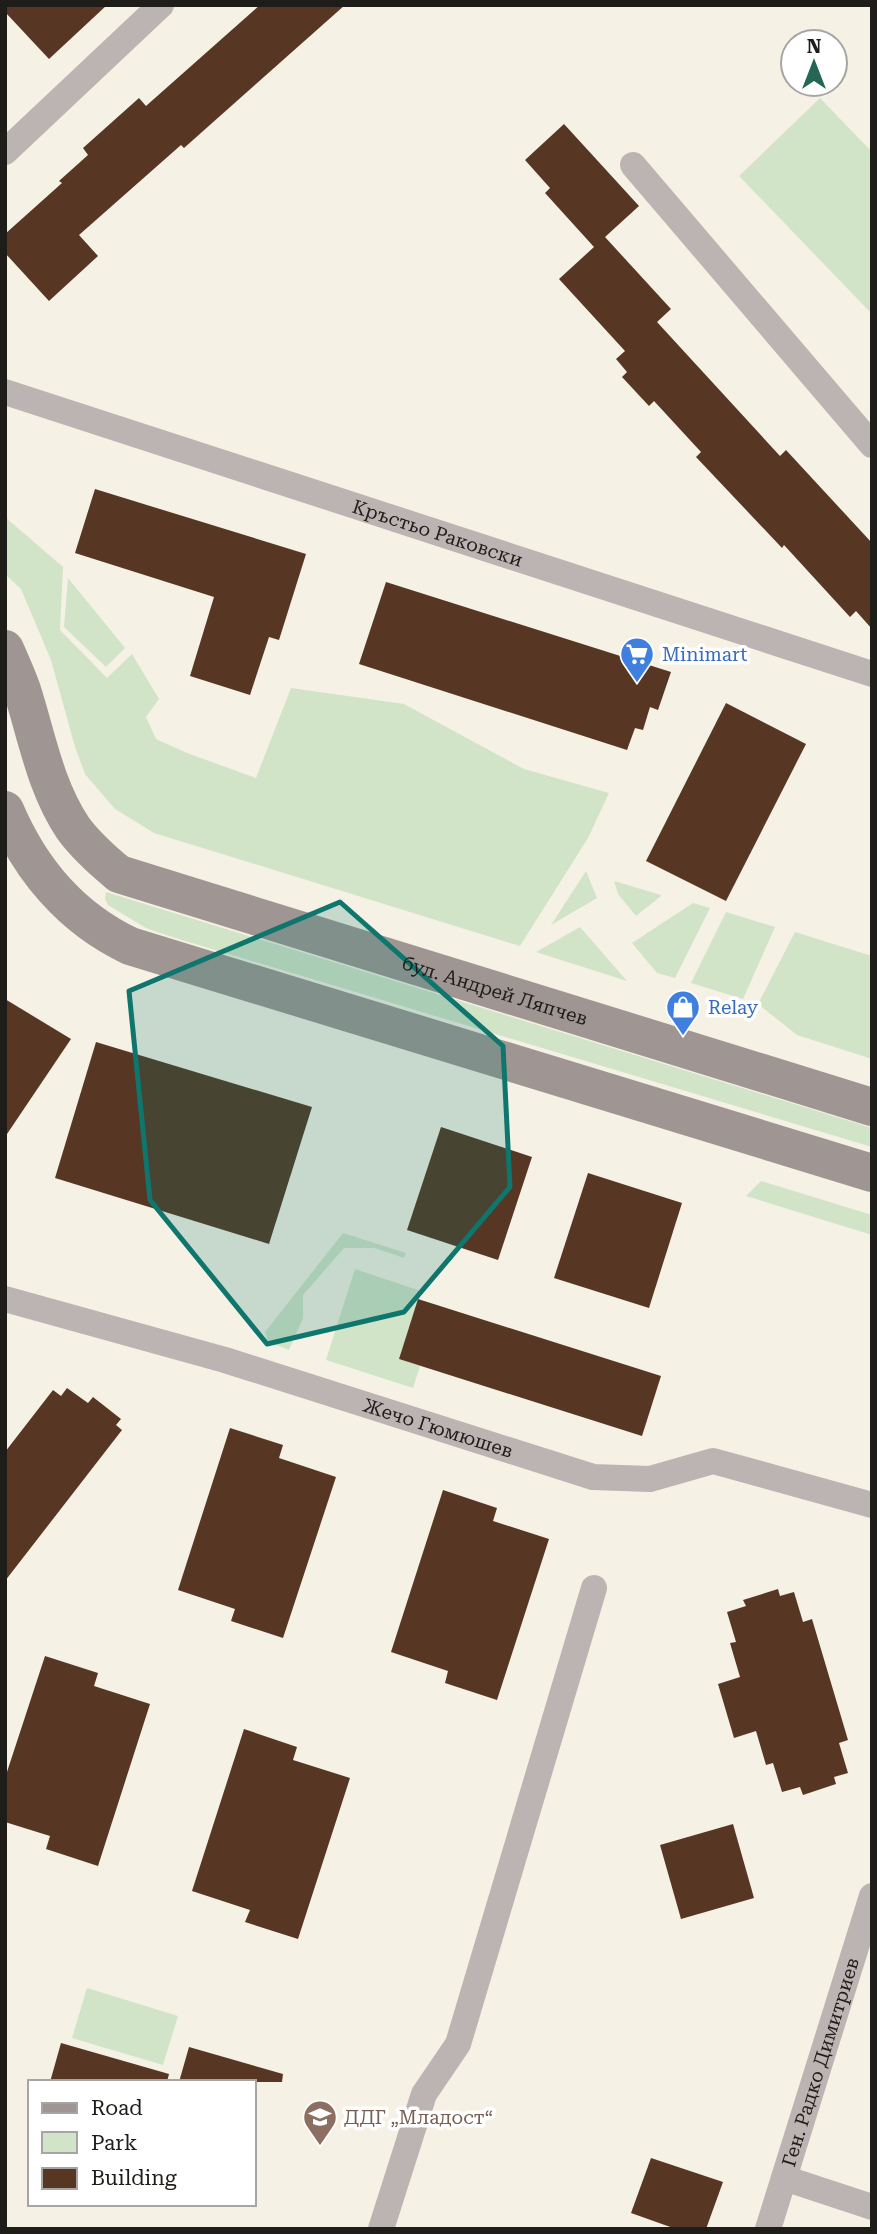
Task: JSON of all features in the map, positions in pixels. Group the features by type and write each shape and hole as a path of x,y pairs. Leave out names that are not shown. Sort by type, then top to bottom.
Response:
{"main road":[{"name":"бул. Андрей Ляпчев","path":"5,649 22,690 48,779 60,806 97,857 119,874 872,1107"},
{"path":"5,810 32,861 56,892 86,921 130,946 872,1173"}],"street":[{"path":"5,152 161,5"},
{"path":"633,165 872,445"},
{"name":"Кръстьо Раковски","path":"5,392 872,674"},
{"name":"Жечо Гюмюшев","path":"5,1299 225,1360 593,1477 650,1479 713,1461 872,1505"},
{"path":"381,2229 424,2094 458,2044 594,1588"},
{"name":"Ген. Радко Димитриев","path":"768,2229 872,1896"},
{"path":"784,2178 872,2207"}],"highlighted area":[{"path":"340,902 503,1046 510,1187 404,1312 267,1344 150,1200 129,991"}],"green space":[{"path":"820,98 872,152 872,314 739,176"},
{"path":"5,517 63,567 60,630 107,678 132,654 159,699 146,717 156,739 256,778 291,688 404,704 524,769 609,793 588,838 520,946 154,833 115,809 85,774 51,660 21,589 5,574"},
{"path":"68,578 125,648 106,667 64,627"},
{"path":"586,871 597,898 551,925"},
{"path":"614,881 661,896 636,916 618,894"},
{"path":"106,892 872,1128 872,1147 172,937 146,928 108,905"},
{"path":"693,903 710,908 675,978 657,973 632,943"},
{"path":"726,912 775,927 743,999 691,983"},
{"path":"580,927 627,981 536,952"},
{"path":"795,932 872,956 872,1059 797,1035 758,1004"},
{"path":"761,1181 872,1215 872,1235 746,1196"},
{"path":"343,1233 406,1253 404,1258 374,1248 344,1248 303,1295 303,1318 289,1350 268,1342 265,1332"},
{"path":"355,1269 421,1291 399,1359 420,1366 413,1388 326,1360"},
{"path":"87,1988 178,2016 163,2065 72,2038"}],"building":[{"path":"5,5 107,5 49,59 5,12"},
{"path":"260,5 345,5 184,148 181,145 79,235 98,256 49,301 5,253 5,234 62,183 59,181 88,155 83,148 139,98 146,106"},
{"path":"564,124 639,206 605,237 671,309 657,322 780,456 786,450 872,543 872,629 856,611 850,617 784,545 782,548 696,457 701,452 654,401 649,406 622,377 627,372 616,359 625,351 559,279 594,247 545,193 550,188 525,160"},
{"path":"95,489 306,554 279,640 269,637 250,695 190,676 214,597 75,553"},
{"path":"386,582 671,672 658,710 650,707 643,730 635,728 627,750 359,664"},
{"path":"726,703 806,744 726,901 646,861"},
{"path":"5,999 71,1039 5,1137"},
{"path":"96,1042 312,1107 269,1244 55,1178"},
{"path":"441,1127 532,1157 498,1260 407,1230"},
{"path":"588,1173 682,1203 649,1308 554,1278"},
{"path":"418,1299 661,1376 642,1436 399,1359"},
{"path":"67,1388 88,1403 93,1397 121,1419 116,1425 122,1430 5,1581 5,1452 53,1390 61,1396"},
{"path":"230,1428 283,1445 279,1458 336,1477 283,1638 231,1621 235,1609 178,1590"},
{"path":"443,1490 497,1508 493,1521 549,1539 497,1700 445,1683 448,1671 391,1652"},
{"path":"778,1589 780,1596 794,1592 803,1622 812,1619 848,1740 839,1743 848,1773 834,1777 836,1784 803,1795 800,1787 782,1792 773,1763 766,1765 756,1731 734,1738 718,1684 740,1677 730,1643 736,1642 727,1612 746,1606 743,1600"},
{"path":"45,1656 98,1673 94,1686 150,1704 98,1866 46,1849 50,1836 5,1822 5,1778"},
{"path":"244,1729 297,1747 293,1760 350,1778 298,1939 245,1922 250,1910 192,1891"},
{"path":"733,1824 754,1898 681,1919 660,1845"},
{"path":"61,2043 169,2074 168,2080 51,2080"},
{"path":"189,2047 283,2074 282,2082 180,2080"},
{"path":"651,2158 723,2182 706,2229 676,2229 631,2213"}],"place":[{"name":"Minimart","path":"637,684"},
{"name":"Relay","path":"683,1037"},
{"name":"ДДГ „Младост“","path":"320,2147"}]}
